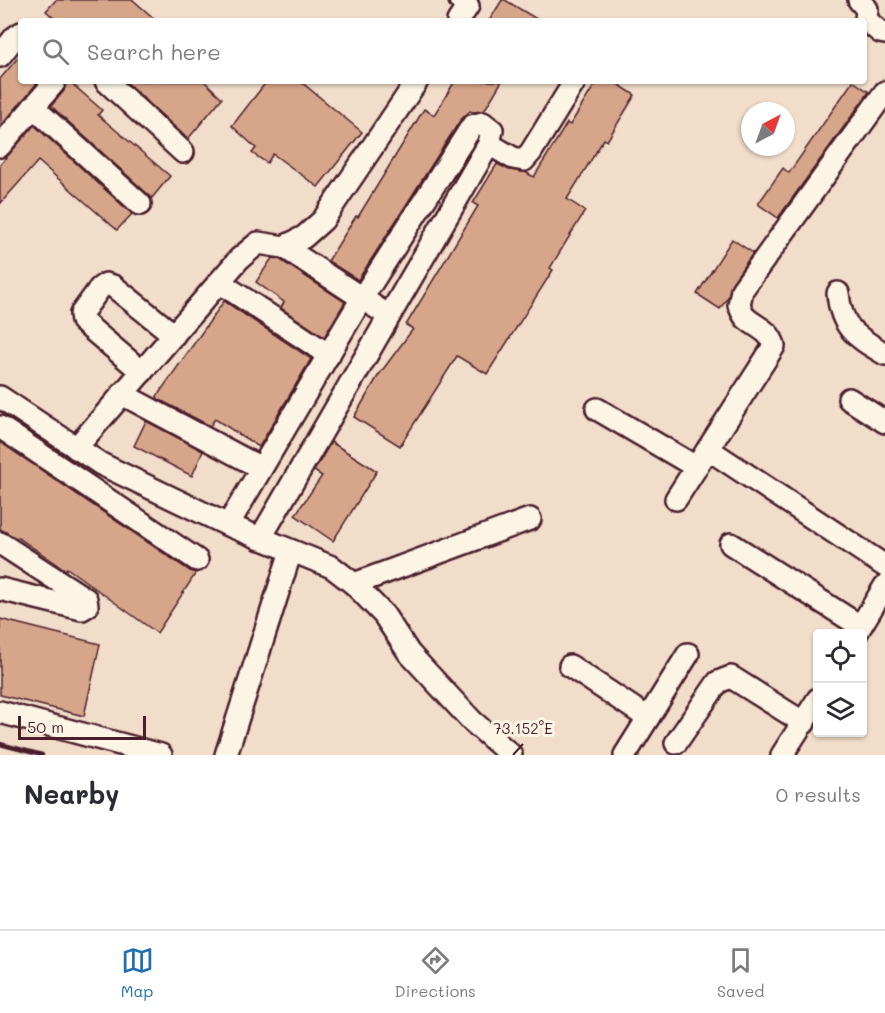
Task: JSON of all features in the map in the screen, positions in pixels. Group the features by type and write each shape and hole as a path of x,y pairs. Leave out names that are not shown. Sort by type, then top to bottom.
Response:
{"street":[{"path":"460,0 468,6 460,18"},
{"path":"859,0 867,9 866,18"},
{"path":"867,21 880,32 885,33"},
{"path":"0,56 18,36"},
{"path":"0,146 53,84"},
{"path":"109,84 183,152"},
{"path":"284,247 304,237 323,220 415,84"},
{"path":"489,144 513,158 524,160 573,84"},
{"path":"676,499 774,346 772,338 765,331 745,317 739,305 742,290 885,92"},
{"path":"33,107 140,204"},
{"path":"228,525 362,298 472,126 483,123 492,130 489,144 260,539"},
{"path":"76,448 239,259 258,243 284,247 389,316"},
{"path":"219,282 328,355"},
{"path":"142,372 82,321 81,314 100,288 106,284 113,286 174,335"},
{"path":"838,294 844,323 858,337 885,354"},
{"path":"122,394 261,468"},
{"path":"0,397 101,464 228,525 332,567 354,584 384,615 409,653 472,722 511,755"},
{"path":"849,399 885,422"},
{"path":"597,409 702,458 885,566"},
{"path":"0,427 197,560"},
{"path":"354,584 530,519"},
{"path":"0,543 86,599 87,606 82,609 0,589"},
{"path":"730,544 857,629"},
{"path":"226,755 291,551"},
{"path":"859,629 885,586"},
{"path":"625,755 688,654"},
{"path":"570,666 648,718"},
{"path":"676,743 718,682 731,677 804,723"},
{"path":"783,755 813,708"},
{"path":"0,712 161,755"}],"building":[{"path":"56,0 133,0 154,18 54,18 46,11"},
{"path":"502,0 505,0 535,18 491,18"},
{"path":"18,58 18,84 36,84 1,126 0,79"},
{"path":"65,84 72,84 102,110 98,115 170,176 152,198 51,106 64,91"},
{"path":"128,84 207,84 222,98 188,139"},
{"path":"265,84 304,84 362,132 318,187 273,154 267,163 252,153 256,148 232,126"},
{"path":"453,84 500,84 484,111 470,111 461,119 358,280 328,261 356,216 358,217 424,109 434,115"},
{"path":"595,84 618,84 635,95 607,141 604,139 567,199 585,211 550,268 553,270 487,374 457,356 400,446 354,417 378,376 413,329 406,325 478,206 473,203 497,164 534,177 567,123 570,125"},
{"path":"851,84 857,84 869,92 778,218 758,204 783,168 789,173"},
{"path":"34,125 132,214 117,230 38,161 0,204 0,165"},
{"path":"732,239 753,253 732,283 728,297 720,309 697,294"},
{"path":"272,258 279,259 345,302 324,337 281,308 284,302 256,282"},
{"path":"224,301 311,359 259,447 215,419 210,426 158,399 157,396"},
{"path":"146,421 203,451 192,476 134,446"},
{"path":"0,442 196,573 157,633 67,568 66,570 17,537 0,529"},
{"path":"331,442 377,471 333,541 295,515 322,476 314,471"},
{"path":"0,619 100,644 84,716 0,695"}],"railway":[{"path":"0,744 42,755"}]}
